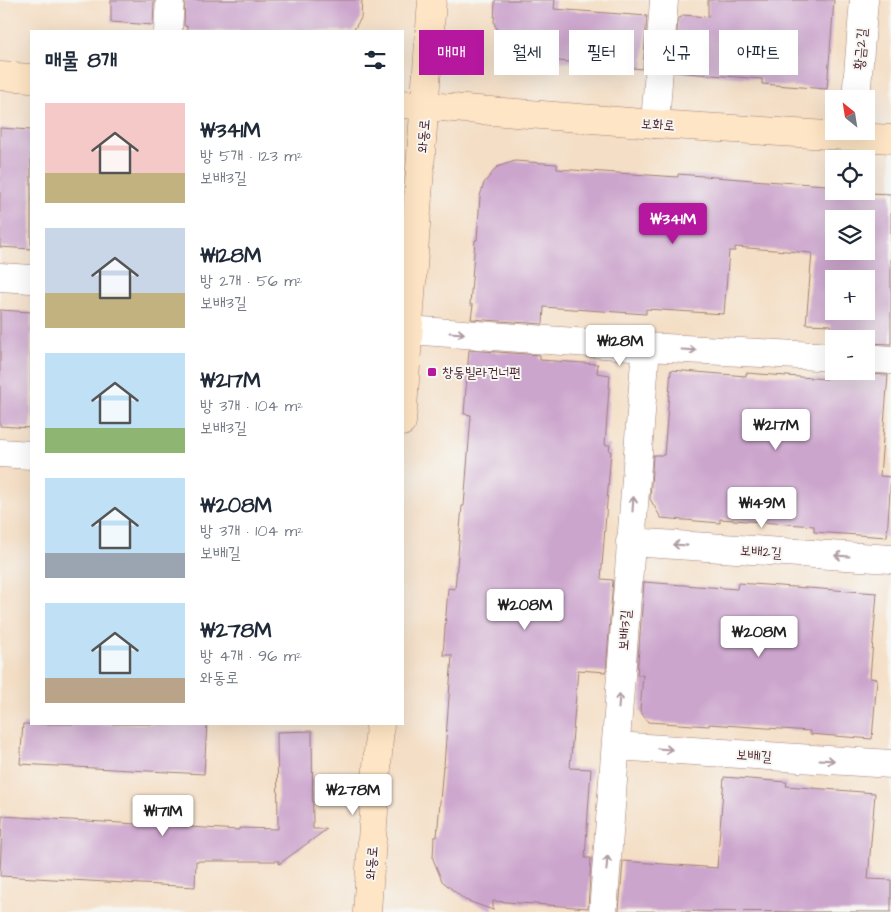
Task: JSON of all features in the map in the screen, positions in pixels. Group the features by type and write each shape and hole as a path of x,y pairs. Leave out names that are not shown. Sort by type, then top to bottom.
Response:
{"street":[{"path":"168,30 170,0"},
{"name":"와동로","path":"404,391 408,330 414,105 432,0"},
{"path":"655,124 664,0"},
{"name":"황금2길","path":"857,90 864,0"},
{"path":"0,76 30,78"},
{"name":"보화로","path":"414,105 655,124 825,133"},
{"name":"보화로","path":"875,137 891,139"},
{"path":"0,277 30,279"},
{"path":"408,330 646,347 825,357"},
{"name":"보배3길","path":"602,912 646,347"},
{"path":"875,359 891,360"},
{"path":"0,453 30,455"},
{"name":"보배2길","path":"630,542 891,559"},
{"name":"와동로","path":"367,912 380,725"},
{"name":"보배1길","path":"616,746 891,764"}],"building":[{"path":"111,0 154,0 153,25 111,22"},
{"path":"185,0 362,0 361,18 354,30 187,30 187,26 184,26"},
{"path":"495,0 555,0 554,9 647,16 646,30 644,30 643,69 634,68 634,30 569,30 569,62 559,61 559,30 498,30 494,23"},
{"path":"708,0 834,0 827,89 762,84 762,79 709,75 709,30 677,30 678,18 681,18 682,15 708,17"},
{"path":"0,128 30,130 30,249 0,247"},
{"path":"515,161 557,164 557,169 678,177 678,174 825,185 825,200 875,200 875,193 891,194 891,344 875,343 875,330 831,330 831,325 806,324 812,253 735,247 735,251 729,251 724,314 646,309 646,314 544,307 543,324 471,319 473,305 470,305 475,240 477,240 480,196 484,183 497,167"},
{"path":"0,310 30,312 30,428 0,426"},
{"path":"469,350 540,355 540,360 598,364 597,373 610,375 605,445 610,445 609,451 611,451 601,579 613,580 606,672 578,670 570,768 591,769 585,858 591,858 588,908 493,901 493,910 465,900 442,881 433,859 434,837 437,837 444,766 452,655 443,655 448,588 455,589 471,415 464,414"},
{"path":"671,370 746,376 746,373 825,380 875,380 875,374 888,375 880,476 891,477 887,537 814,532 814,526 720,519 720,523 661,518 650,499 653,455 664,455"},
{"path":"644,582 737,589 738,583 877,593 870,678 877,679 872,739 810,734 810,731 648,722 640,711 643,675 637,675"},
{"path":"23,724 207,725 204,774 20,764"},
{"path":"312,731 313,829 327,829 279,864 279,861 196,861 195,887 0,876 2,816 239,830 239,828 278,829 277,732"},
{"path":"724,777 787,782 786,786 875,793 868,879 891,880 891,912 619,911 623,861 717,868"}],"place":[{"name":"창동빌라건너편","path":"432,372"}]}
